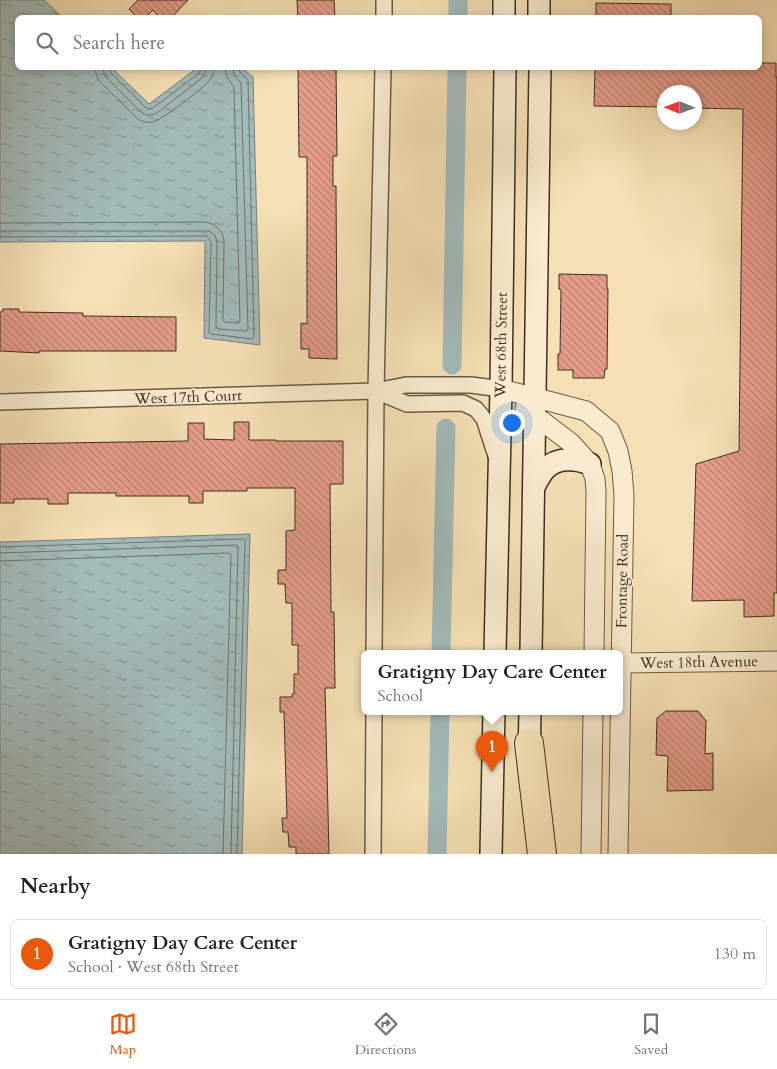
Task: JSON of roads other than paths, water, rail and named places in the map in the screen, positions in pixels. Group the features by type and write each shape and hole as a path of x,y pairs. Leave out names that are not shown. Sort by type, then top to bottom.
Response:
{"highway":[{"path":"529,743 542,854"}],"main road":[{"path":"504,0 504,15"},
{"path":"539,0 539,15"},
{"name":"West 68th Street","path":"495,650 505,70"},
{"path":"531,650 540,70"},
{"path":"534,486 545,469 556,462 571,459 590,464"},
{"path":"491,854 494,715"},
{"path":"528,854 530,715"}],"street":[{"path":"384,0 384,15"},
{"path":"374,650 376,391 383,70"},
{"name":"West 17th Court","path":"0,402 376,391 406,385 471,385 501,389"},
{"path":"501,389 535,407 590,464"},
{"name":"West 17th Court","path":"376,391 407,404 463,404 476,409 484,419 499,468"},
{"name":"Frontage Road","path":"535,407 586,411 610,431 618,451 624,495 617,650"},
{"name":"Frontage Road","path":"590,464 595,479 596,491 594,650"},
{"path":"594,624 604,646 608,650"},
{"name":"West 18th Avenue","path":"623,659 777,661"},
{"path":"373,854 374,715"},
{"path":"591,854 593,715"},
{"name":"Frontage Road","path":"617,715 618,854"}],"water":[{"path":"0,0 44,0 60,15 15,15 15,70 114,70 149,104 194,70 244,70 253,77 260,345 204,338 205,241 0,242"},
{"path":"250,534 242,854 0,854 0,542"}],"waterway":[{"path":"458,0 458,15"},
{"path":"452,365 457,70"},
{"path":"441,650 446,428"},
{"path":"437,854 440,715"}],"place":[{"name":"Gratigny Day Care Center","path":"492,772"}]}
